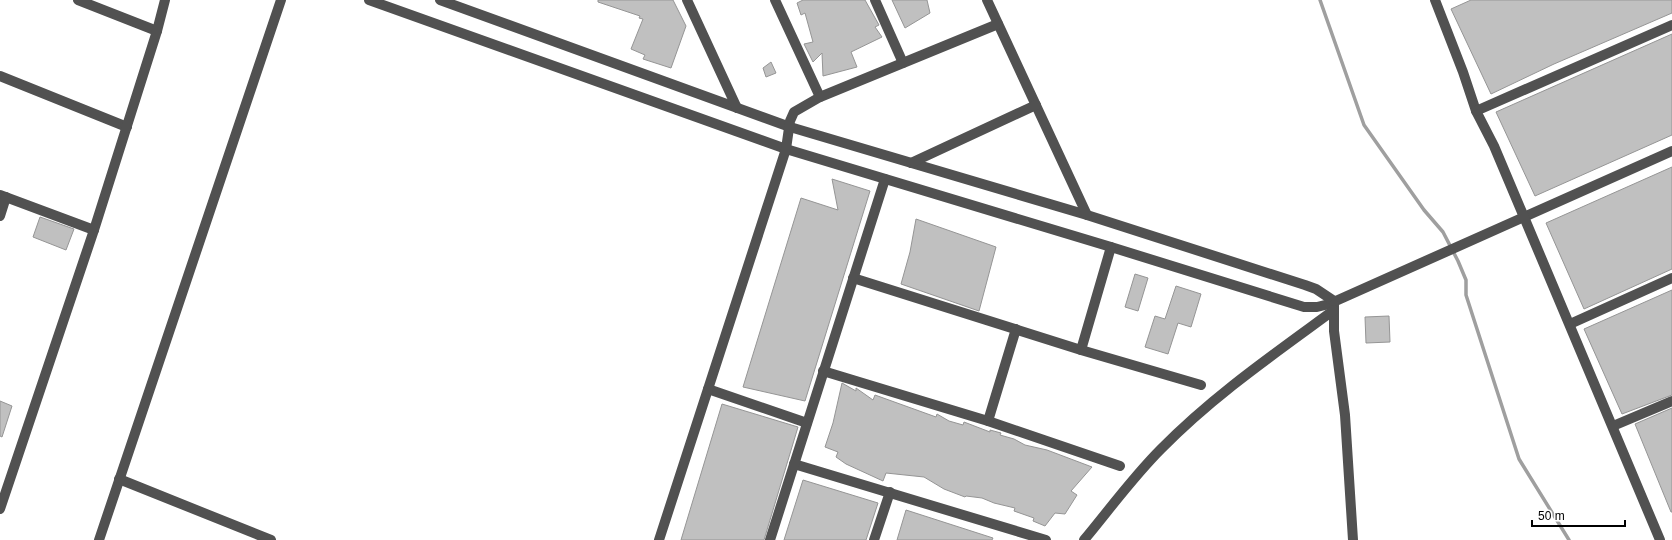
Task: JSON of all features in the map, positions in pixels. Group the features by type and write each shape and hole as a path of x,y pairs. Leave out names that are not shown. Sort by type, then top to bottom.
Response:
{"street":[{"path":"78,0 157,31"},
{"path":"0,509 2,498 94,230 157,31 165,0"},
{"path":"98,540 281,0"},
{"path":"369,0 786,149 1304,307 1334,305"},
{"path":"440,0 790,127 1087,215 1316,289 1334,305 1334,331 1345,416 1353,540"},
{"path":"687,0 737,108"},
{"path":"775,0 820,97"},
{"path":"875,0 903,63"},
{"path":"987,0 1087,215"},
{"path":"1438,1 1476,111 1494,146 1660,540"},
{"path":"659,540 786,149 792,116 796,110 820,97 998,24"},
{"path":"1476,111 1672,25"},
{"path":"0,76 127,127"},
{"path":"912,163 1036,105"},
{"path":"1084,540 1160,450 1187,424 1334,305 1441,254 1672,151"},
{"path":"770,540 885,179"},
{"path":"0,216 3,196 94,230"},
{"path":"1081,350 1111,247"},
{"path":"853,278 1081,350 1201,385"},
{"path":"1570,324 1672,278"},
{"path":"988,421 1016,329"},
{"path":"824,372 988,421 1120,466"},
{"path":"708,389 807,423"},
{"path":"1613,426 1672,401"},
{"path":"794,464 1046,540"},
{"path":"119,478 271,540"},
{"path":"874,540 890,492"}],"building":[{"path":"598,0 673,0 686,26 671,68 643,59 645,55 631,49 643,19 639,18 640,16 598,2"},
{"path":"803,0 865,0 879,25 875,27 882,37 851,52 857,67 823,76 822,53 813,62 804,44 813,42 805,13 801,15 797,3"},
{"path":"892,0 927,0 930,13 905,28"},
{"path":"1471,0 1672,0 1672,13 1554,64 1491,94 1451,9"},
{"path":"1672,34 1672,135 1535,196 1496,112"},
{"path":"771,62 776,73 766,77 763,68"},
{"path":"1672,167 1672,269 1584,309 1546,223"},
{"path":"832,179 870,191 805,401 743,387 801,198 838,210"},
{"path":"40,217 74,229 66,250 33,237"},
{"path":"916,219 996,247 979,311 901,284 910,252"},
{"path":"1135,274 1148,278 1138,311 1125,307"},
{"path":"1176,286 1201,294 1191,327 1178,323 1168,354 1145,347 1155,316 1165,319"},
{"path":"1672,290 1672,395 1622,414 1584,329"},
{"path":"1389,316 1390,342 1366,343 1365,317"},
{"path":"842,383 856,391 856,388 873,400 875,395 936,417 937,414 949,421 963,425 964,422 990,432 990,430 1001,433 1000,435 1014,439 1025,445 1047,450 1092,467 1071,491 1077,495 1065,514 1055,513 1045,526 1033,521 1034,518 1014,511 1015,508 994,503 982,498 965,497 944,489 924,477 886,473 883,481 846,464 836,457 838,452 825,447 833,423"},
{"path":"0,401 12,406 2,437 0,436"},
{"path":"722,404 798,427 764,540 681,540"},
{"path":"1672,408 1672,512 1671,512 1635,424"},
{"path":"803,480 878,503 866,540 784,540"},
{"path":"906,510 993,538 992,540 897,540"}],"waterway":[{"path":"1320,0 1364,125 1424,210 1443,232 1458,261 1466,280 1466,295 1519,459 1569,540"}]}
